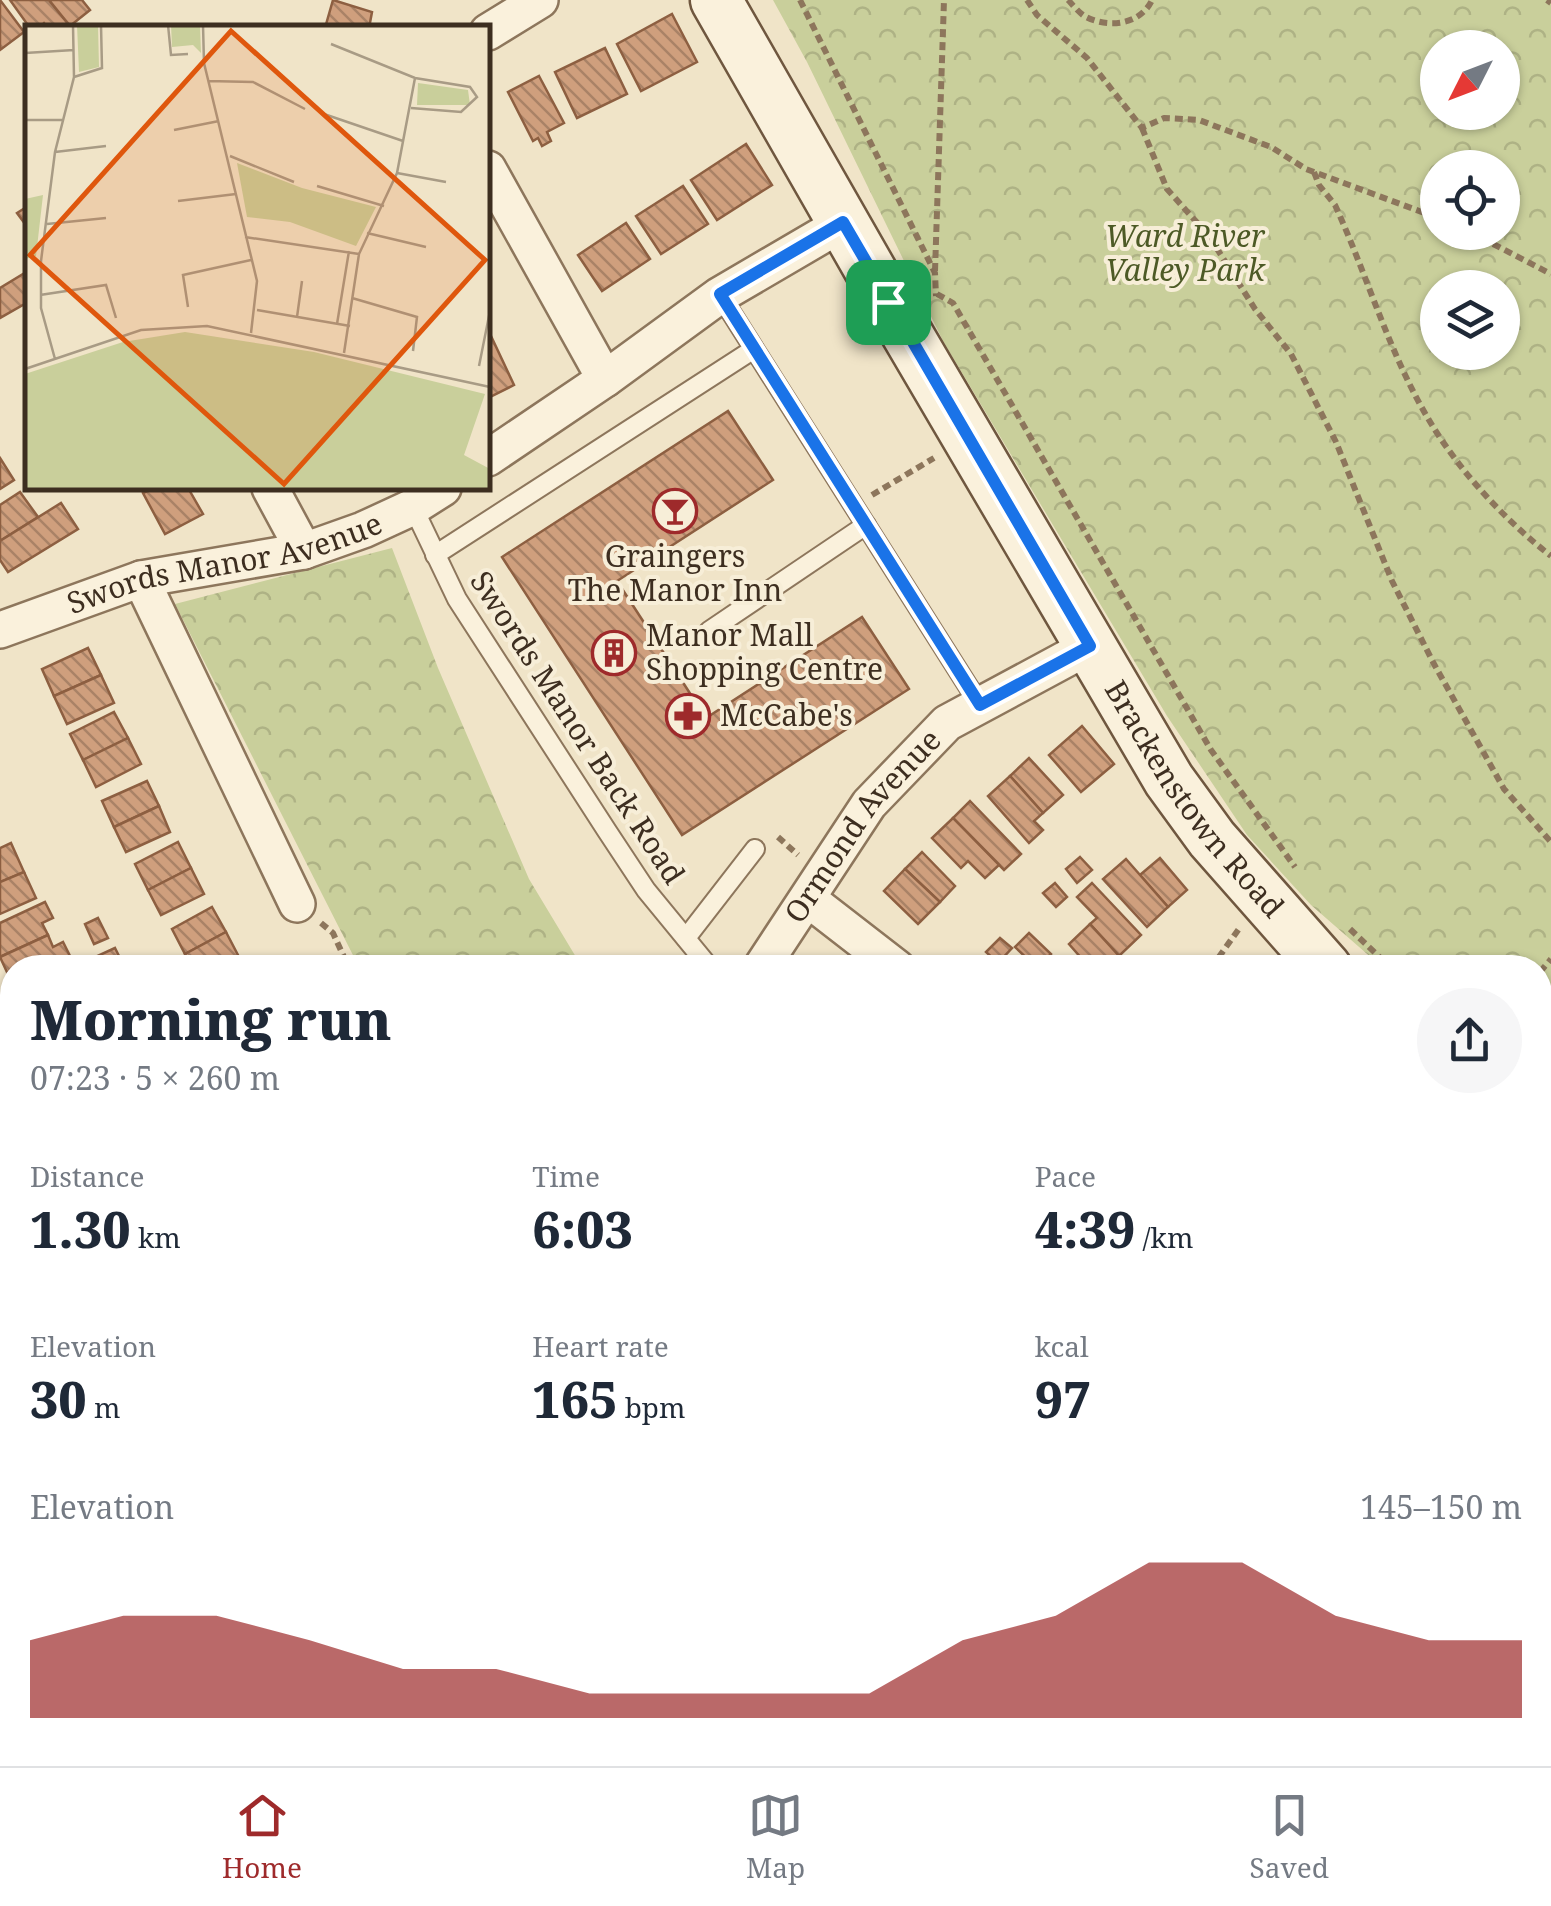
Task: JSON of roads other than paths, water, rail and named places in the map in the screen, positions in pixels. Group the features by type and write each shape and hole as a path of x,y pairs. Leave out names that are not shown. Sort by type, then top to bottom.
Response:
{"street":[{"path":"490,31 540,0"},
{"name":"Brackenstown Road","path":"716,0 1169,780 1212,839 1335,946"},
{"path":"490,173 605,379"},
{"path":"490,457 605,379 720,294 843,222"},
{"path":"271,490 304,550"},
{"name":"Swords Manor Avenue","path":"0,630 141,579 304,550 413,508 440,490"},
{"path":"141,579 297,904"},
{"name":"Ormond Avenue","path":"770,955 869,804 947,723 1090,646"},
{"path":"816,888 884,955"}],"lane":[{"path":"720,294 980,705"},
{"path":"435,555 754,349"},
{"name":"Swords Manor Back Road","path":"413,508 457,599 646,890 700,955"},
{"path":"709,631 866,525"},
{"path":"686,938 755,849"}],"place":[{"name":"Graingers The Manor Inn","path":"675,511"},
{"name":"Manor Mall Shopping Centre","path":"614,653"},
{"name":"McCabe's","path":"688,716"}],"park label":[{"name":"Ward River Valley Park","path":"1185,254"}]}
